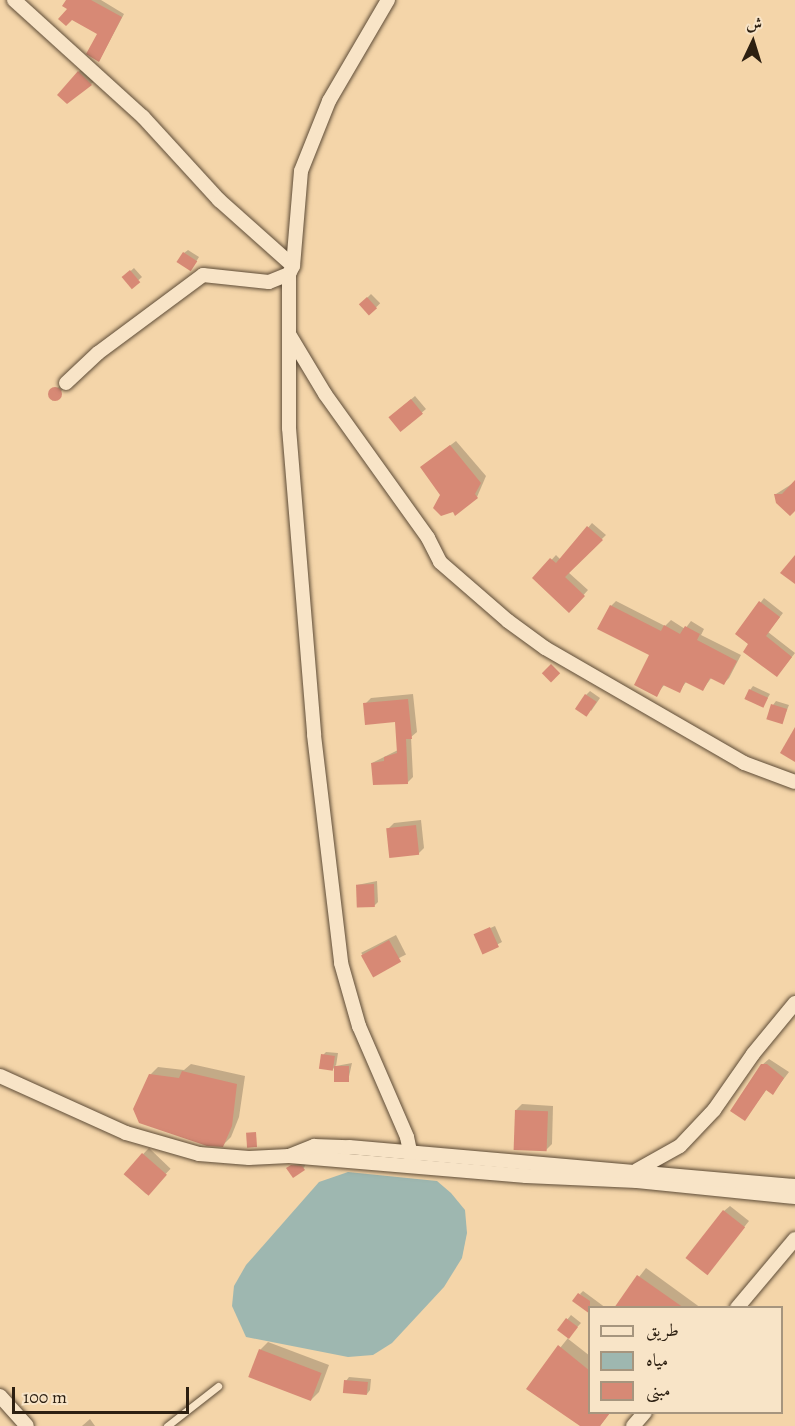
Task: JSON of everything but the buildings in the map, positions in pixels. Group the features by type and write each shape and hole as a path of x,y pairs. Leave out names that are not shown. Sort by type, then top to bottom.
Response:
{"street":[{"path":"14,0 72,56 143,117 219,200 291,270"},
{"path":"388,0 352,56 308,146 298,195 291,270 288,333 289,428 309,685 337,938 359,1026 412,1158"},
{"path":"66,383 104,347 203,275 268,282 291,270"},
{"path":"288,333 325,394 428,538 440,562 508,621 545,648 744,763 795,782"},
{"path":"637,1170 680,1146 714,1110 753,1054 795,1003"},
{"path":"0,1076 166,1146 220,1156 412,1158 715,1187 795,1197"},
{"path":"526,1170 637,1170 795,1186"},
{"path":"739,1306 795,1239"},
{"path":"0,1396 27,1426"},
{"path":"633,1426 644,1414"}],"lane":[{"path":"167,1426 218,1386"}],"water":[{"path":"348,1172 437,1181 465,1210 467,1233 462,1258 444,1287 392,1343 373,1355 348,1357 246,1337 232,1306 234,1286 246,1265 319,1182"}]}
